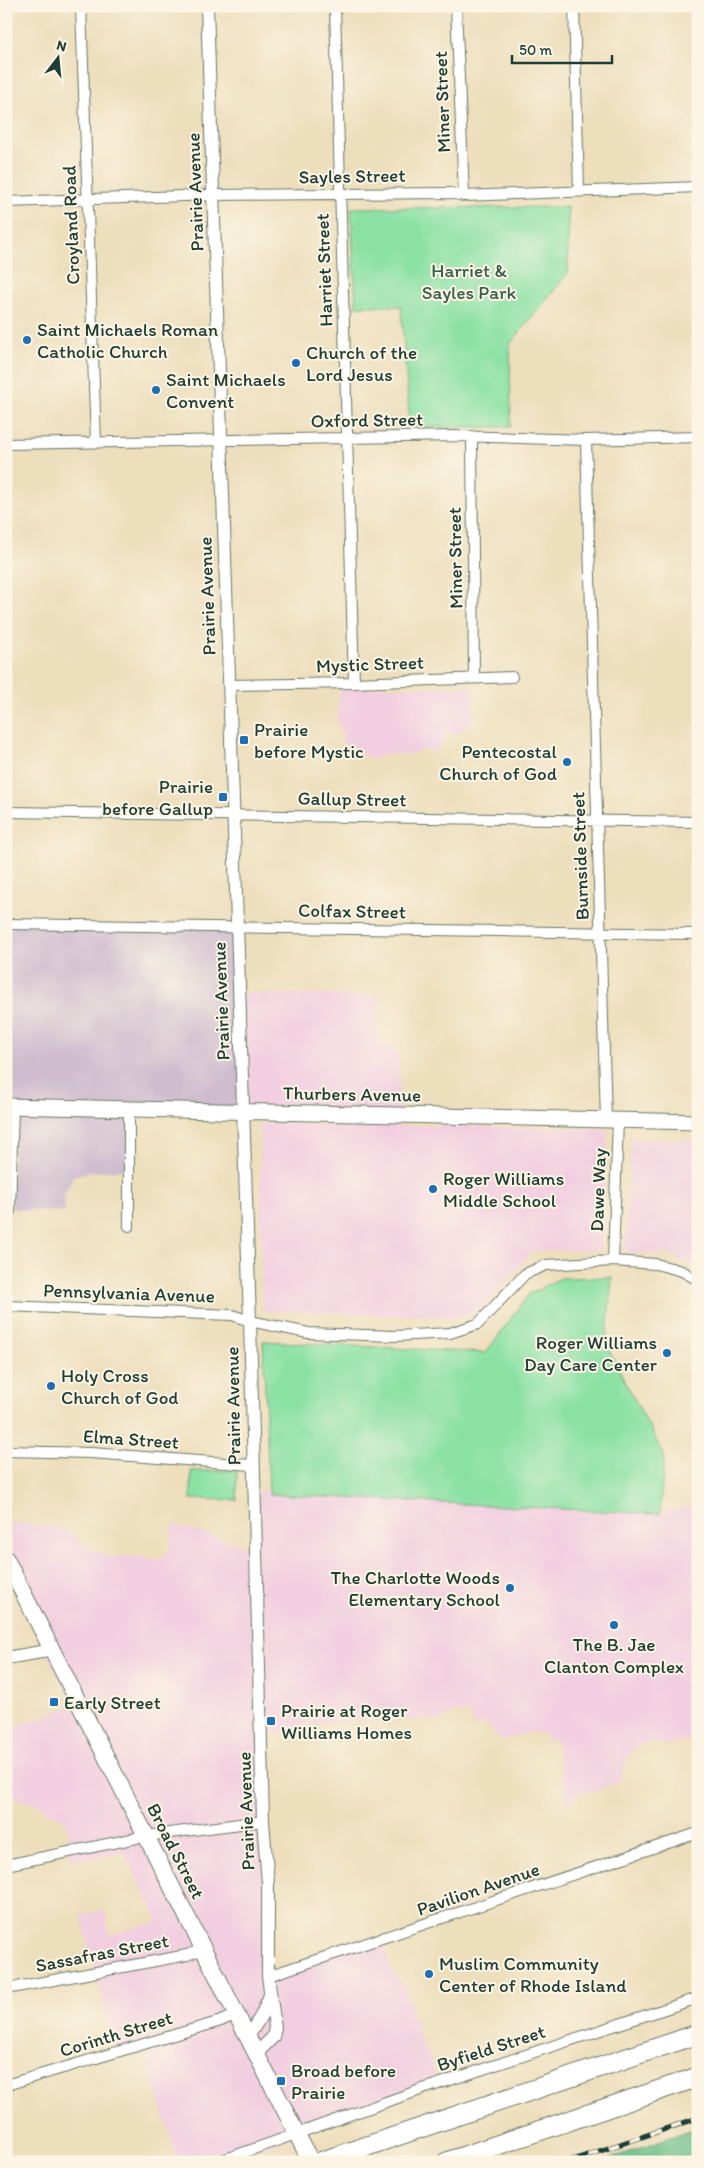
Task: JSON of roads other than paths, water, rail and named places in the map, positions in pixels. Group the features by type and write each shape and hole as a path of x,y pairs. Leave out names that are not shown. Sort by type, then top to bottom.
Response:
{"highway":[{"path":"320,2162 698,2034"},
{"path":"447,2162 698,2077"}],"main road":[{"name":"Thurbers Avenue","path":"10,1106 698,1122"},
{"name":"Broad Street","path":"6,1559 236,2014 249,2035 311,2162"}],"street":[{"name":"Croyland Road","path":"81,6 96,443"},
{"name":"Prairie Avenue","path":"207,6 250,1321 252,1465 263,1821 268,1883 268,1976 275,2027 273,2037 257,2053"},
{"name":"Harriet Street","path":"335,6 354,683"},
{"name":"Miner Street","path":"456,6 464,196"},
{"path":"574,6 579,191"},
{"name":"Sayles Street","path":"6,202 214,195 450,193 464,196 698,186"},
{"name":"Miner Street","path":"472,436 474,678"},
{"name":"Oxford Street","path":"6,444 222,442 472,436 586,440 698,437"},
{"name":"Burnside Street","path":"586,440 600,932 612,1120"},
{"name":"Mystic Street","path":"229,685 354,683 512,677"},
{"name":"Gallup Street","path":"6,812 698,822"},
{"name":"Colfax Street","path":"6,924 698,934"},
{"path":"10,1106 10,1210"},
{"path":"129,1109 129,1226"},
{"name":"Dawe Way","path":"612,1120 613,1261"},
{"name":"Pennsylvania Avenue","path":"6,1306 232,1315 250,1321 308,1333 395,1336 450,1333 478,1324 526,1274 546,1265 613,1261 656,1264 682,1271 698,1280"},
{"name":"Elma Street","path":"6,1451 90,1453 252,1465"},
{"path":"6,1658 53,1650"},
{"path":"6,1865 146,1836 263,1821"},
{"name":"Pavilion Avenue","path":"268,1976 698,1833"},
{"name":"Sassafras Street","path":"6,1989 187,1955 203,1949"},
{"name":"Prairie Avenue","path":"249,2035 261,2016 270,1995"},
{"name":"Byfield Street","path":"216,2162 298,2137 416,2091 698,1998"},
{"name":"Corinth Street","path":"6,2085 236,2014"}],"railway":[{"path":"567,2162 698,2118"}],"place":[{"name":"Saint Michaels Roman Catholic Church","path":"27,340"},
{"name":"Church of the Lord Jesus","path":"296,363"},
{"name":"Saint Michaels Convent","path":"156,390"},
{"name":"Prairie before Mystic","path":"244,740"},
{"name":"Pentecostal Church of God","path":"567,762"},
{"name":"Prairie before Gallup","path":"223,797"},
{"name":"Roger Williams Middle School","path":"433,1189"},
{"name":"Roger Williams Day Care Center","path":"667,1353"},
{"name":"Holy Cross Church of God","path":"51,1386"},
{"name":"The Charlotte Woods Elementary School","path":"510,1588"},
{"name":"The B. Jae Clanton Complex","path":"614,1625"},
{"name":"Early Street","path":"54,1702"},
{"name":"Prairie at Roger Williams Homes","path":"271,1721"},
{"name":"Muslim Community Center of Rhode Island","path":"429,1974"},
{"name":"Broad before Prairie","path":"281,2081"}],"park label":[{"name":"Harriet & Sayles Park","path":"469,281"}]}
